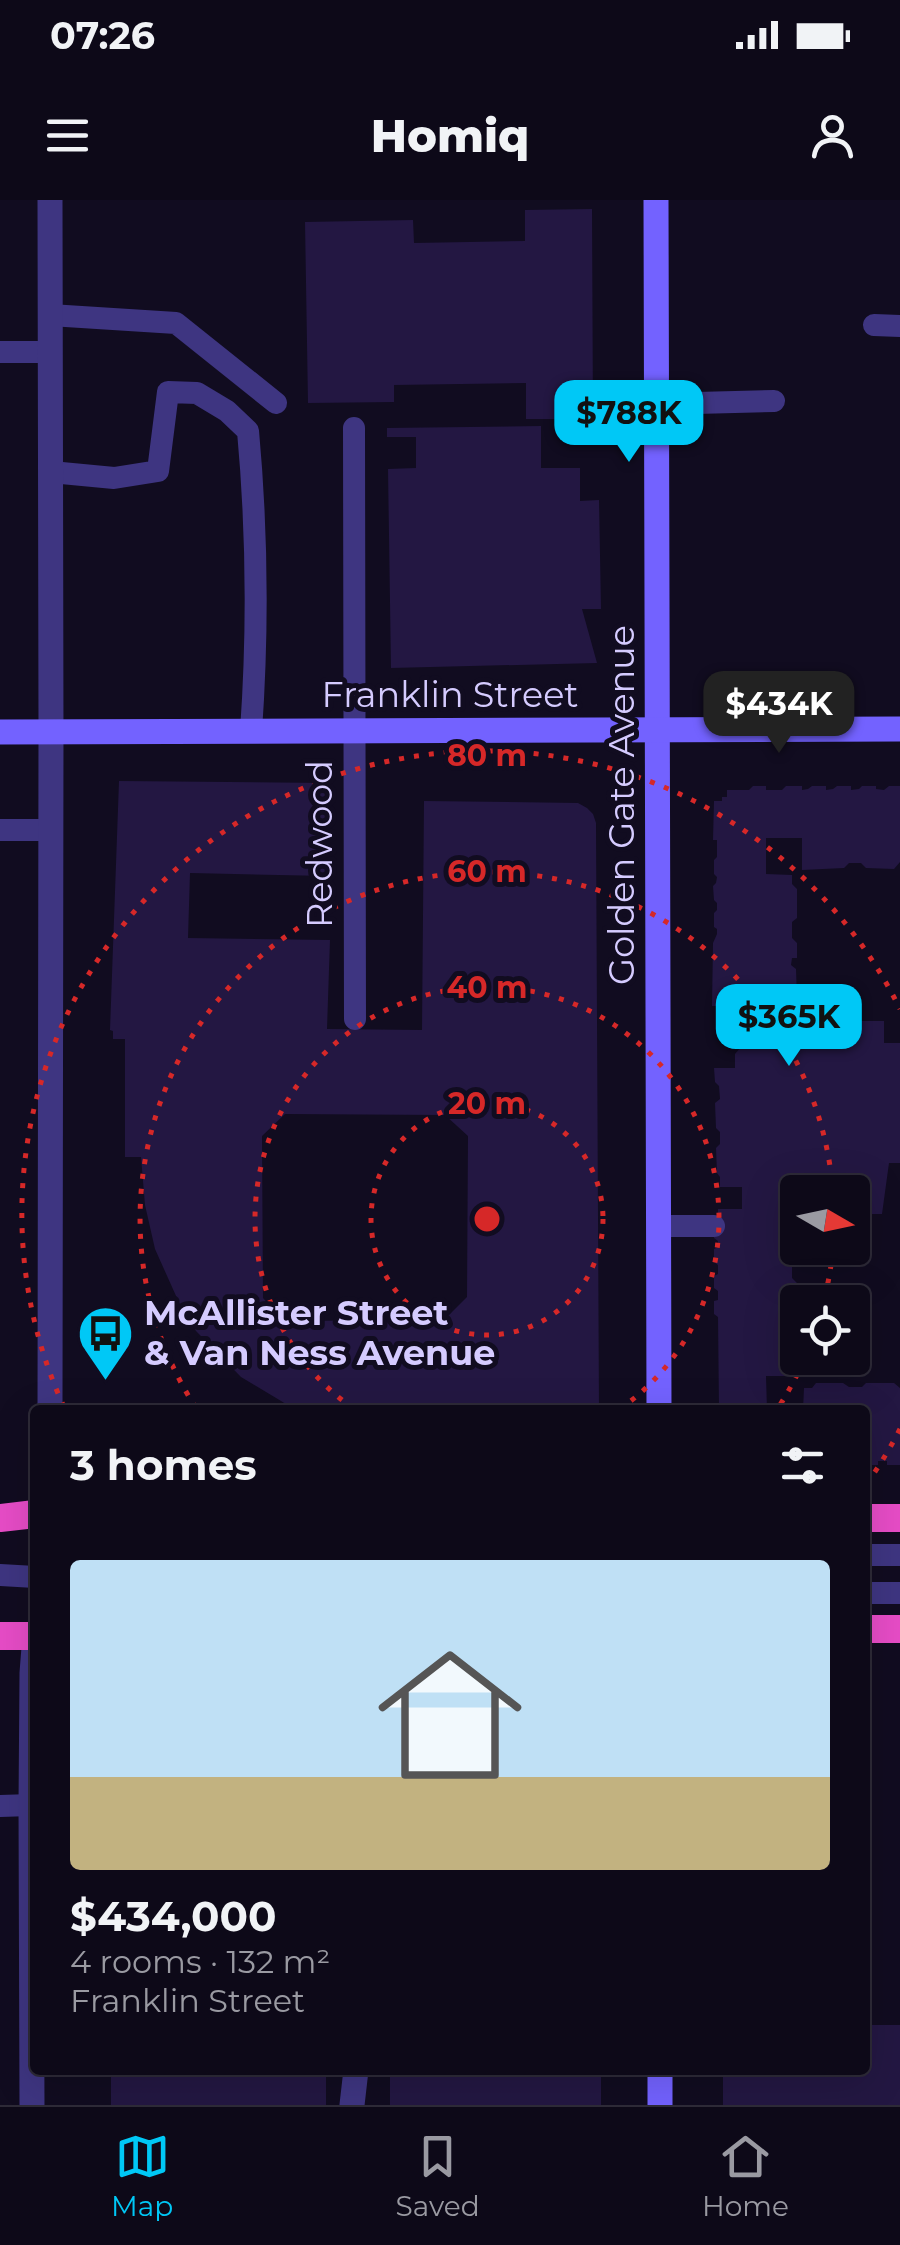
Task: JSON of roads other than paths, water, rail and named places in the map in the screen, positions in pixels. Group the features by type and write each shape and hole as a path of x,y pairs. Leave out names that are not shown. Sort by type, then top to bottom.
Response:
{"highway":[{"path":"0,1518 30,1515"},
{"path":"870,1518 900,1518"},
{"path":"870,1630 900,1630"},
{"path":"0,1636 30,1636"}],"main road":[{"name":"Golden Gate Avenue","path":"656,200 659,1405"},
{"name":"Franklin Street","path":"0,732 900,728"},
{"path":"660,2075 660,2105"}],"street":[{"path":"50,200 50,1405"},
{"path":"32,2075 32,2105"},
{"path":"352,2105 355,2075"}],"lane":[{"path":"50,314 176,323 276,403"},
{"path":"874,325 900,326"},
{"path":"0,352 51,352"},
{"path":"51,472 114,478 158,471 168,392 196,393 227,411 248,431 255,667 251,731"},
{"path":"657,404 774,401"},
{"name":"Redwood","path":"354,428 355,1019"},
{"path":"0,830 50,830"},
{"path":"658,1226 714,1226"},
{"path":"870,1556 900,1556"},
{"path":"0,1575 30,1577"},
{"path":"870,1593 900,1593"},
{"path":"0,1806 30,1805"}],"place":[{"name":"McAllister Street & Van Ness Avenue","path":"105,1382"}]}
